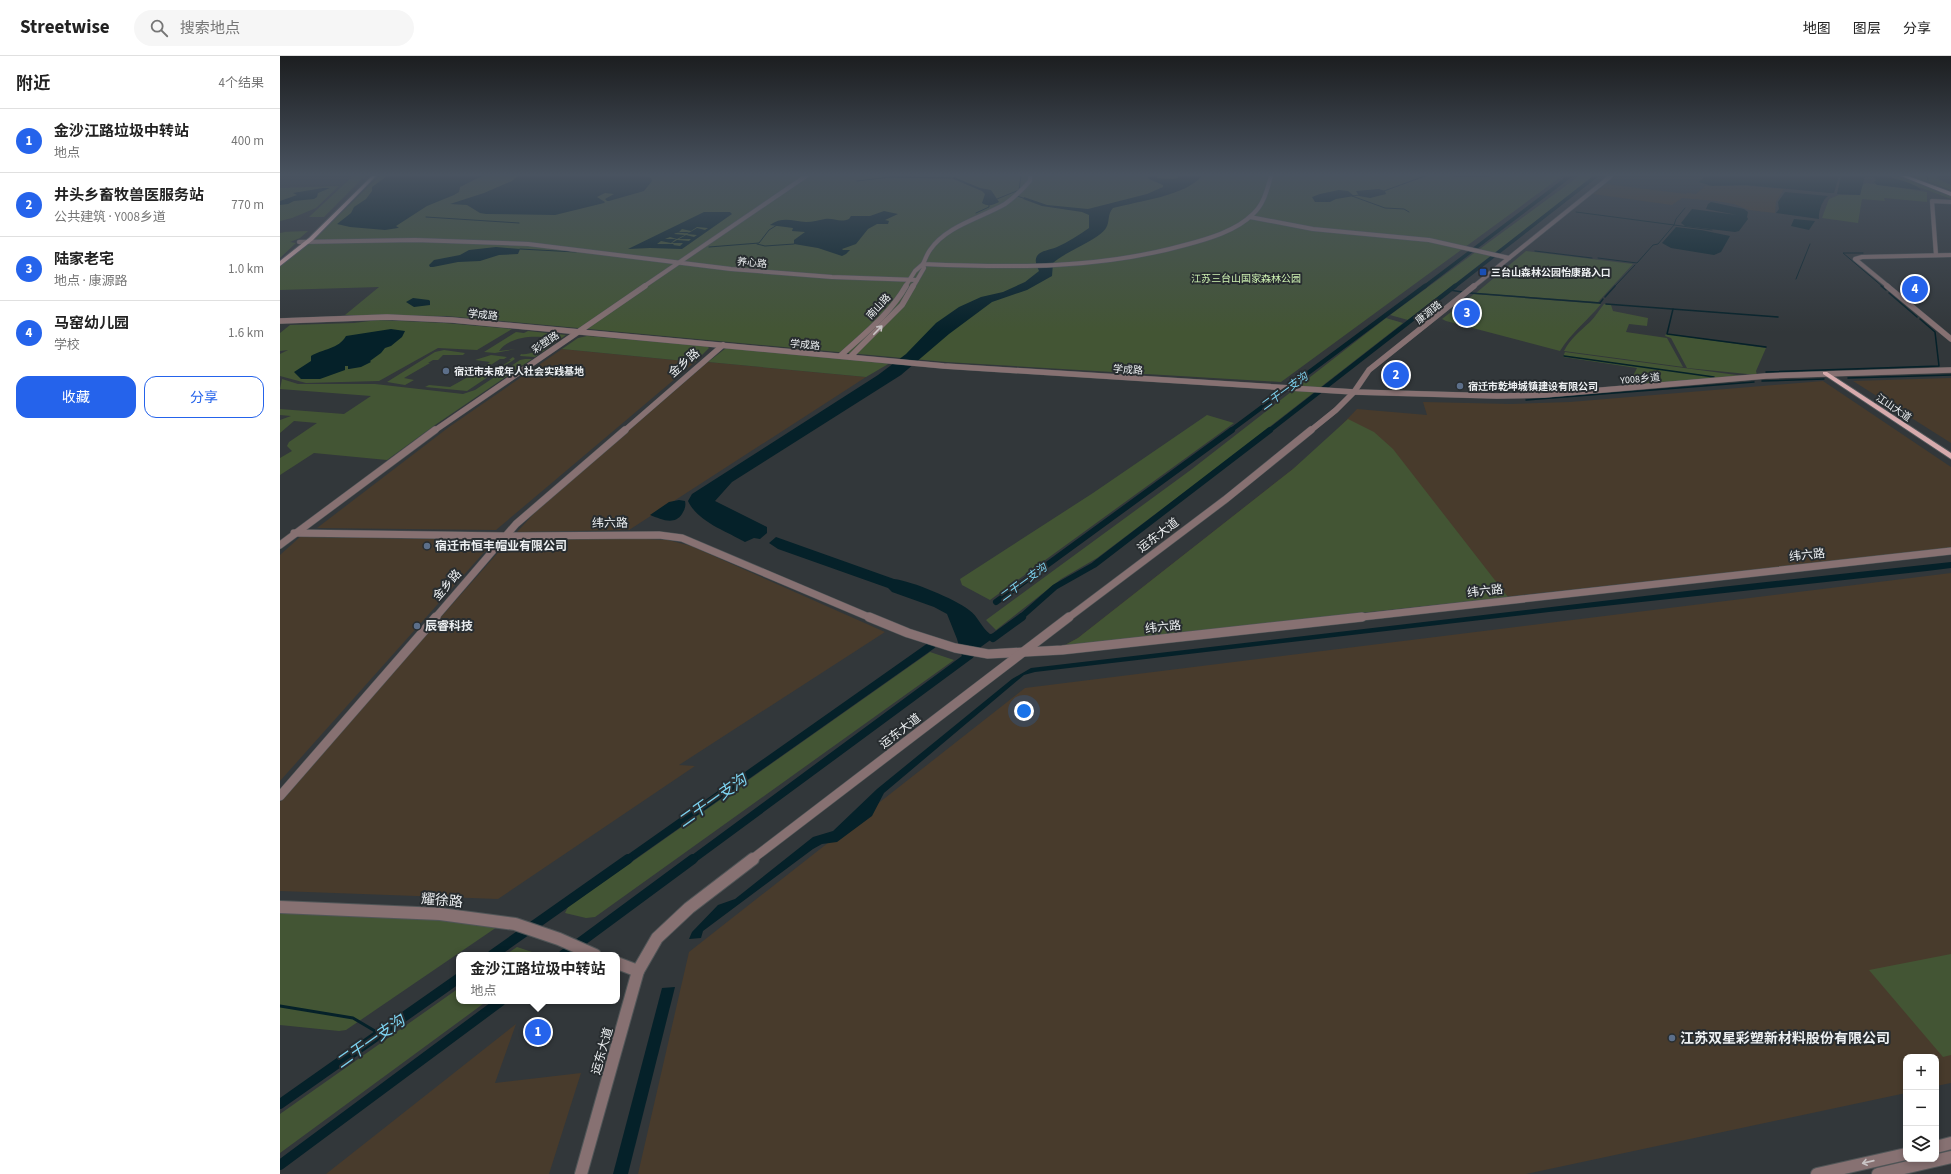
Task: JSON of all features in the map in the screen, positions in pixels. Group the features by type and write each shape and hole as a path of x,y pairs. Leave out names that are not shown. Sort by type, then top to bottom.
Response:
{"main road":[{"path":"280,259 314,228"},
{"path":"280,264 321,228"},
{"name":"江山大道","path":"1829,373 1951,450"},
{"name":"江山大道","path":"1829,373 1951,457"}],"street":[{"name":"彩塑路","path":"280,545 294,533 450,419 729,228"},
{"name":"南山路","path":"850,357 902,305 924,268 923,264 926,256 944,237 958,228"},
{"path":"923,264 1033,267 1120,260 1155,254 1210,238 1229,228"},
{"path":"1302,228 1423,241 1508,259"},
{"name":"康源路","path":"1354,392 1369,370 1546,228"},
{"path":"1934,228 1936,255"},
{"name":"养心路","path":"299,242 415,240 528,244 678,263 792,274 917,280"},
{"path":"1951,255 1862,257 1855,259 1951,339"},
{"name":"南山路","path":"840,356 892,305 915,270 923,264"},
{"name":"学成路","path":"280,321 356,318 423,318 892,361 1330,390"},
{"name":"金乡路","path":"280,796 516,524 723,345"},
{"name":"Y008乡道","path":"1330,390 1498,396 1544,395 1766,376 1951,370"},
{"name":"运东大道","path":"581,1174 638,971 642,960 657,938 689,908 1022,652 1226,499 1336,410 1354,392"},
{"name":"纬六路","path":"294,533 506,536 659,535 682,538 908,633 968,651 1000,653 1069,650 1951,551"},
{"name":"耀徐路","path":"280,907 440,914 515,924 558,939 588,952"},
{"path":"620,964 638,971"},
{"path":"1939,1146 1951,1144"},
{"path":"1817,1174 1903,1155"},
{"path":"1878,1174 1951,1157"}],"shaded area":[{"path":"562,349 695,362 496,530 317,528 449,427"},
{"path":"708,362 866,377 629,530 517,532 539,508"},
{"path":"1951,378 1951,443 1853,381"},
{"path":"1823,381 1951,467 1951,548 1065,645 1078,638 1293,469 1323,444 1357,409 1427,415 1423,402 1511,404 1570,402"},
{"path":"300,537 495,540 280,781 280,555"},
{"path":"627,538 668,540 691,546 885,632 679,765 695,766 498,899 280,891 280,802 510,539"},
{"path":"1951,573 1951,1083 1939,1085 1939,1054 1903,1054 1903,1094 1526,1174 638,1174 689,952 1025,688"},
{"path":"516,1024 495,1083 581,1073 549,1174 326,1174"}],"green space":[{"name":"江苏三台山国家森林公园","path":"326,228 1491,228 1281,382 946,362 447,316 345,315 379,287 280,290 280,266"},
{"path":"1508,228 1527,228 1408,320 1390,315"},
{"path":"308,231 300,238 290,242 296,243 280,258 280,233 285,233 280,232"},
{"path":"1526,251 1633,264 1598,302 1476,293"},
{"path":"1474,294 1601,304 1569,338 1560,351 1442,319"},
{"path":"1604,304 1611,305 1613,311 1648,318 1647,326 1629,324 1626,332 1667,338 1683,367 1564,351 1572,339 1592,320"},
{"path":"1386,318 1403,323 1231,457 1097,558 1061,579 996,630 986,620 1192,469"},
{"path":"378,320 444,323 512,329 477,350 438,348 379,381 306,383 280,376 280,354 288,350 280,351 280,333 290,325 354,323"},
{"path":"528,331 566,335 535,357 520,356 521,354 537,351 544,344 540,341 548,338 522,338 503,346 499,351 516,349 495,353 484,352 516,332 524,333"},
{"path":"1666,334 1766,348 1756,371 1757,375 1687,368 1671,338 1665,336"},
{"path":"587,336 707,346 709,348 695,362 562,349 578,338"},
{"path":"726,348 890,363 866,377 708,362"},
{"path":"444,350 465,353 463,355 443,355 438,360 433,360 404,378 414,380 405,385 387,382 435,352"},
{"path":"1565,352 1744,376 1628,386 1637,368 1563,357"},
{"path":"491,355 507,357 500,359 486,368 497,369 513,357 515,359 467,391 425,387 429,385 450,387 477,372 490,362 475,360"},
{"path":"532,359 435,425 387,460 314,453 280,475 280,458 292,451 287,446 289,442 317,423 294,421 280,433 280,420 291,416 280,415 280,409 344,414 371,396 280,389 282,379 298,384 375,384 463,394 475,390 520,360"},
{"path":"1207,415 1234,423 990,600 962,585 960,579 1093,493"},
{"path":"1348,419 1374,432 1393,449 1508,597 1065,645 1078,638 1293,469"},
{"path":"930,652 954,660 595,917 586,918 565,913 568,907"},
{"path":"280,911 452,919 497,927 460,952 456,952 456,955 346,1030 339,1031 280,1025"},
{"path":"517,947 532,952 510,952"},
{"path":"1951,954 1951,1055 1943,1057 1869,970"},
{"path":"456,990 456,1004 483,1004 280,1153 280,1114"}],"water":[{"path":"364,228 398,228 385,230"},
{"path":"671,228 695,228 691,231 682,229 679,232 690,232 674,234 685,235 677,239 670,237 665,239 676,239 671,243 661,241 657,244 674,244 673,245 680,246 683,243 672,243 677,240 689,241 691,239 679,239 686,235 694,237 697,235 687,234 697,228 705,230 712,228 682,249 628,249"},
{"path":"793,228 869,228 856,244 842,249 850,250 842,256 818,248 794,244 794,240 805,232 792,231"},
{"path":"1089,228 1106,228 1097,237 1053,263 1052,276 1027,290 992,302 949,334 901,375 732,482 715,501 767,527 767,533 760,539 754,538 745,542 698,515 688,501 692,494 878,375 906,354 936,323 959,307 981,297 1003,292 1025,282 1039,271 1036,258 1039,254 1055,248"},
{"path":"1675,228 1701,230 1730,236 1721,252 1714,255 1671,248 1662,243"},
{"path":"1703,228 1741,228 1739,231 1735,232"},
{"path":"496,247 520,249 518,254 499,255 480,261 458,262 433,267 430,267 429,265 434,260 460,255 469,250"},
{"path":"413,298 429,300 430,305 414,307 406,302"},
{"path":"391,329 405,331 402,337 391,346 385,348 370,361 371,362 361,367 348,369 348,366 345,366 345,370 320,379 301,379 294,372 311,361 311,356 339,344 346,336"},
{"path":"679,500 685,501 685,508 679,518 671,521 650,515 669,502"},
{"path":"776,537 894,579 902,580 933,591 969,610 975,615 990,634 1000,633 963,660 957,639 947,614 934,607 892,592 888,588 778,549 769,543"},
{"path":"1951,562 1951,568 1927,571 1549,612 1035,672 1024,675 884,793 872,816 837,842 822,844 813,849 703,931 701,938 689,939 692,932 718,905 735,899 813,837 833,831 877,789 1012,679 1031,668 1721,587"},
{"path":"675,987 628,1174 613,1174 662,988"}],"waterway":[{"path":"709,247 759,243 772,228"},
{"name":"二干一支沟","path":"1424,287 1501,228"},
{"path":"1454,287 1529,228"},
{"path":"1598,258 1637,263 1653,245 1658,244 1671,228"},
{"path":"1698,228 1712,230"},
{"path":"757,244 765,246 794,244"},
{"path":"1796,279 1810,244"},
{"path":"520,249 576,252"},
{"path":"1535,251 1592,258"},
{"path":"1863,253 1843,253 1883,287"},
{"path":"1614,287 1635,265"},
{"name":"二干一支沟","path":"1230,431 1425,286"},
{"path":"1269,431 1455,286"},
{"path":"1605,297 1615,286"},
{"path":"1881,286 1886,290"},
{"path":"1450,290 1462,292"},
{"path":"1470,293 1600,303 1603,299"},
{"path":"1889,293 1917,317"},
{"path":"1606,304 1673,309"},
{"path":"1673,309 1778,317"},
{"path":"1673,309 1667,334 1766,347"},
{"path":"1766,372 1939,366 1935,332 1920,319"},
{"path":"1564,356 1714,377"},
{"path":"1848,378 1951,375"},
{"path":"1762,381 1824,379"},
{"path":"1526,400 1754,382"},
{"name":"二干一支沟","path":"996,602 1232,430"},
{"path":"1020,618 1055,587 1094,565 1270,430"},
{"path":"993,638 1022,617"},
{"name":"二干一支沟","path":"627,860 932,645"},
{"path":"692,860 970,655"},
{"name":"二干一支沟","path":"496,952 628,859"},
{"path":"567,952 693,859"},
{"name":"二干一支沟","path":"280,1104 456,980"},
{"path":"280,1165 497,1004"},
{"path":"280,1006 353,1018 380,1034"}],"place":[{"name":"三台山森林公园怡康路入口","path":"1483,272"},
{"name":"马窑幼儿园","path":"1915,289"},
{"name":"陆家老宅","path":"1467,313"},
{"name":"宿迁市未成年人社会实践基地","path":"446,371"},
{"name":"井头乡畜牧兽医服务站","path":"1396,375"},
{"name":"宿迁市乾坤城镇建设有限公司","path":"1460,386"},
{"name":"宿迁市恒丰帽业有限公司","path":"427,546"},
{"name":"辰睿科技","path":"417,626"},
{"name":"金沙江路垃圾中转站","path":"538,1032"},
{"name":"江苏双星彩塑新材料股份有限公司","path":"1672,1038"}]}
